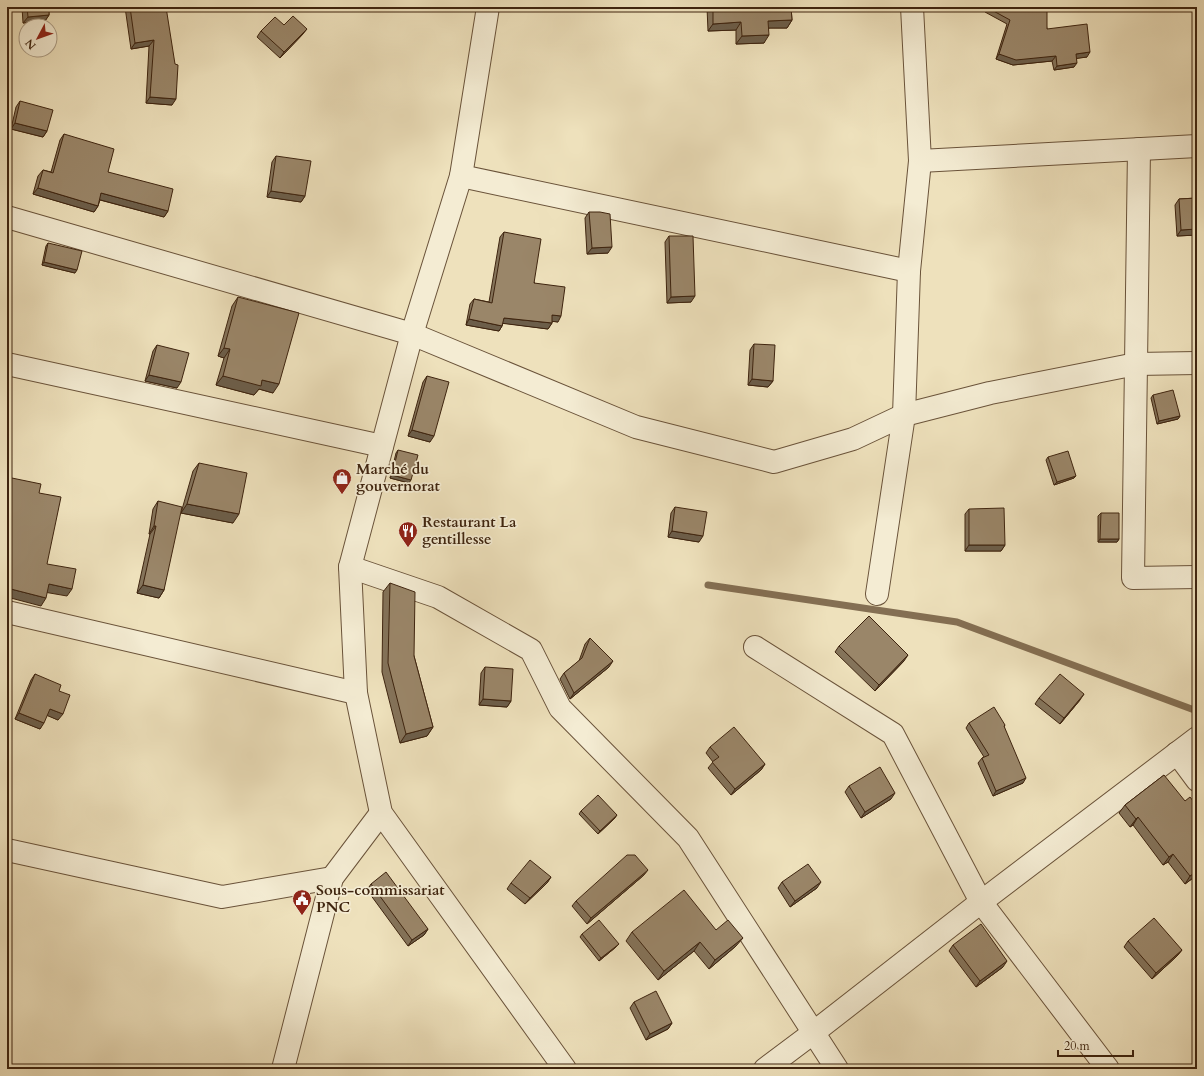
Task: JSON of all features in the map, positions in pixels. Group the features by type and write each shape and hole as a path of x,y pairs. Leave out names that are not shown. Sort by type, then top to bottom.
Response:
{"street":[{"path":"488,7 461,176 412,334 350,567 356,693 381,813 565,1069"},
{"path":"878,594 904,415 909,270 920,161 912,7"},
{"path":"920,161 1197,146"},
{"path":"1139,149 1133,578 1197,577"},
{"path":"461,176 909,270"},
{"path":"7,217 412,334 636,427 774,462 853,439 904,415 990,393 1136,364 1197,363"},
{"path":"7,364 382,446"},
{"path":"350,567 438,597 531,650 560,708 688,838 837,1069"},
{"path":"7,612 356,693"},
{"path":"755,647 893,734 981,902 1108,1069"},
{"path":"764,1069 1197,738"},
{"path":"1177,753 1197,780"},
{"path":"283,1069 332,878 381,813"},
{"path":"7,850 222,897 332,878"}],"building":[{"path":"27,7 49,7 49,15 28,17"},
{"path":"130,7 166,7 175,64 178,65 176,99 150,97 154,40 135,43"},
{"path":"713,7 791,7 792,20 768,21 769,35 742,36 741,22 713,24"},
{"path":"1043,7 1047,10 1047,29 1087,24 1090,52 1076,54 1077,63 1057,66 1056,56 1016,60 999,54 1010,20 988,8"},
{"path":"293,16 307,29 284,52 261,31 275,17 284,25"},
{"path":"20,101 53,110 47,131 15,123"},
{"path":"64,134 114,149 108,172 173,189 168,211 101,193 98,206 38,188 43,170 53,173"},
{"path":"276,156 311,161 305,196 271,191"},
{"path":"1197,198 1197,229 1181,230 1179,199"},
{"path":"589,212 610,214 612,247 592,248"},
{"path":"504,232 541,239 534,283 565,287 561,316 552,315 552,323 504,318 502,326 469,319 474,299 492,303"},
{"path":"669,236 693,236 695,296 671,297"},
{"path":"48,243 82,251 77,270 44,262"},
{"path":"238,297 299,313 279,384 262,380 261,386 223,376 230,349 224,348"},
{"path":"754,344 775,345 773,381 752,379"},
{"path":"157,345 189,353 181,382 149,375"},
{"path":"427,376 449,382 434,436 412,430"},
{"path":"1173,390 1180,416 1159,421 1153,395"},
{"path":"398,450 418,455 411,480 392,475"},
{"path":"1068,451 1076,476 1057,482 1048,457"},
{"path":"199,463 247,473 239,514 187,504"},
{"path":"7,477 41,484 39,493 61,497 47,564 76,569 72,589 49,584 46,598 7,588"},
{"path":"158,501 182,507 164,590 143,585 156,526 154,526"},
{"path":"675,507 707,512 703,536 672,531"},
{"path":"1004,508 1005,545 969,545 969,509"},
{"path":"1101,513 1119,513 1119,539 1100,539"},
{"path":"390,583 415,592 414,656 433,727 406,734 388,663"},
{"path":"869,616 908,655 879,685 839,646"},
{"path":"590,638 613,661 574,693 564,673 582,658"},
{"path":"485,667 513,669 511,701 483,699"},
{"path":"35,674 61,685 59,691 70,695 63,714 50,709 44,723 19,713"},
{"path":"1060,674 1084,694 1064,718 1039,698"},
{"path":"994,707 1005,725 1004,726 1026,778 996,791 982,758 989,755 969,723"},
{"path":"734,727 765,764 735,789 712,762 719,757 710,747"},
{"path":"880,767 895,793 865,812 849,786"},
{"path":"1164,775 1185,801 1190,797 1197,806 1197,871 1190,876 1173,854 1169,857 1138,817 1136,819 1125,805"},
{"path":"598,795 617,815 600,831 581,811"},
{"path":"627,855 635,855 648,870 591,918 576,901"},
{"path":"530,860 551,877 530,898 511,883"},
{"path":"808,864 821,882 795,901 782,882"},
{"path":"386,872 428,929 412,940 371,884"},
{"path":"684,890 716,930 728,920 743,938 715,960 700,942 664,971 632,932"},
{"path":"1154,918 1182,950 1156,973 1128,941"},
{"path":"599,920 619,944 601,958 582,934"},
{"path":"981,924 1007,961 980,981 953,945"},
{"path":"656,991 672,1023 650,1034 634,1002"}],"waterway":[{"path":"708,585 957,622 1197,711"}],"place":[{"name":"Marché du gouvernorat","path":"342,495"},
{"name":"Restaurant La gentillesse","path":"408,548"},
{"name":"Sous-commissariat PNC","path":"302,916"}]}
